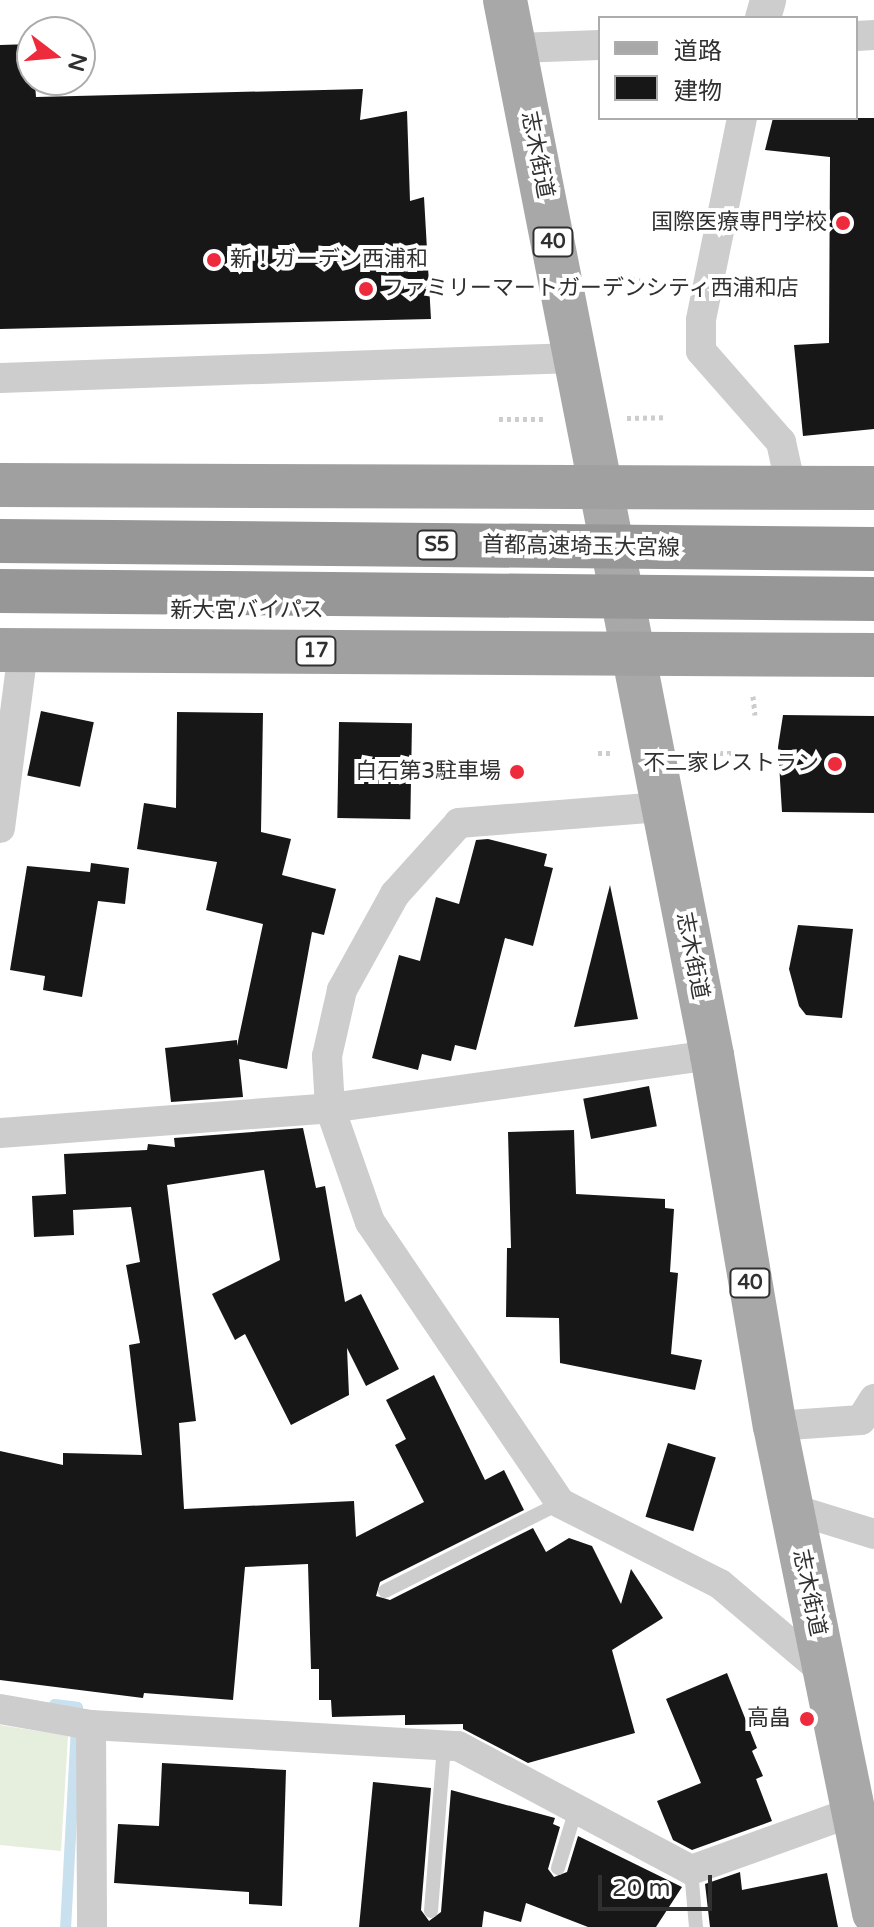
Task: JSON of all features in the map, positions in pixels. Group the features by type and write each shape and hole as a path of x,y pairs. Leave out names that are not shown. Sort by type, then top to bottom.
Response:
{"highway":[{"path":"0,485 600,484 874,488"},
{"path":"0,525 484,529"},
{"path":"757,533 874,534"},
{"name":"首都高速埼玉大宮線","path":"0,541 874,549"},
{"path":"0,591 874,599"},
{"name":"新大宮バイパス","path":"0,609 493,613"},
{"path":"766,613 874,614"},
{"name":"17","path":"12,650 874,655"}],"main road":[{"name":"志木街道","path":"505,0 517,48 661,807 712,1055 790,1508 874,1913"}],"street":[{"path":"517,48 598,45"},
{"path":"742,120 701,320 701,351 781,442 791,487"},
{"path":"0,378 575,358"},
{"path":"0,828 12,650"},
{"path":"661,807 459,823 395,894 342,990 327,1056 330,1108 370,1222 560,1503 720,1584 826,1674"},
{"path":"0,1133 330,1108 712,1055"},
{"path":"775,1426 861,1420 874,1399"},
{"path":"790,1508 874,1534"},
{"path":"0,1709 91,1725 458,1746 691,1870 852,1812"},
{"path":"91,1725 92,1927"}],"lane":[{"path":"385,1591 560,1503"},
{"path":"431,1911 444,1745"},
{"path":"558,1868 576,1809"},
{"path":"691,1870 696,1927"}],"path":[{"path":"631,279 660,285"}],"green space":[{"path":"0,1725 68,1736 61,1851 0,1845"}],"building":[{"name":"新！ガーデン西浦和","path":"16,44 16,96 363,89 360,120 407,111 410,201 424,197 431,319 0,329 0,45"},
{"path":"874,118 874,429 803,436 794,345 829,343 830,157 765,150 772,120"},
{"path":"41,711 94,722 80,787 27,776"},
{"path":"177,712 263,713 261,832 291,839 282,875 336,889 324,935 312,932 287,1069 239,1059 243,1097 171,1102 165,1048 237,1040 237,1046 263,924 206,910 217,862 137,849 144,803 176,808"},
{"path":"783,715 874,716 874,813 782,812 778,747"},
{"path":"339,722 412,723 410,819 337,818"},
{"path":"488,839 547,854 544,866 553,868 533,946 505,938 476,1050 455,1045 451,1061 422,1054 418,1070 372,1058 399,955 420,961 436,897 459,904 476,840"},
{"path":"91,863 129,868 125,904 98,901 82,997 43,990 45,976 10,970 27,866 90,872"},
{"path":"610,885 638,1019 574,1027"},
{"path":"798,925 853,929 842,1018 806,1015 799,1006 789,969"},
{"path":"649,1086 657,1126 591,1139 583,1099"},
{"path":"303,1128 316,1188 325,1186 345,1302 361,1294 399,1369 366,1386 347,1348 349,1395 291,1425 245,1334 235,1340 212,1294 280,1260 264,1170 167,1185 196,1421 179,1423 184,1509 354,1501 356,1537 424,1502 395,1445 406,1439 386,1400 434,1375 485,1480 504,1470 524,1510 380,1582 376,1596 390,1600 533,1528 546,1552 569,1538 592,1546 621,1604 631,1569 663,1618 612,1650 635,1733 528,1763 463,1729 463,1724 405,1725 405,1715 332,1717 331,1700 319,1700 319,1669 311,1669 308,1564 245,1567 233,1700 144,1693 143,1698 0,1680 0,1451 63,1465 63,1453 142,1455 129,1345 140,1343 126,1265 140,1262 131,1207 73,1210 74,1235 34,1237 32,1196 66,1194 64,1154 147,1150 148,1144 175,1147 174,1138"},
{"path":"574,1130 576,1194 665,1199 665,1208 674,1209 670,1272 678,1273 671,1354 702,1360 695,1390 560,1363 559,1318 506,1317 507,1248 511,1248 508,1132"},
{"path":"668,1443 716,1458 693,1531 645,1517"},
{"path":"727,1673 757,1748 752,1751 763,1776 756,1779 772,1821 692,1850 673,1840 657,1801 701,1783 666,1699"},
{"path":"162,1763 286,1770 282,1906 249,1904 249,1892 114,1883 118,1824 159,1826"},
{"path":"373,1782 431,1788 421,1910 429,1921 441,1912 451,1790 555,1818 553,1824 560,1827 548,1869 554,1877 567,1872 578,1836 682,1887 656,1927 588,1927 526,1903 521,1922 484,1911 482,1927 359,1927"},
{"path":"740,1872 742,1890 827,1873 838,1927 710,1927 705,1884"}],"waterway":[{"path":"54,1704 77,1707 65,1927"}],"place":[{"name":"国際医療専門学校","path":"843,223"},
{"name":"新！ガーデン西浦和","path":"214,260"},
{"name":"ファミリーマートガーデンシティ西浦和店","path":"366,289"},
{"name":"不二家レストラン","path":"835,764"},
{"name":"白石第3駐車場","path":"517,772"},
{"name":"高畠","path":"807,1719"}]}
